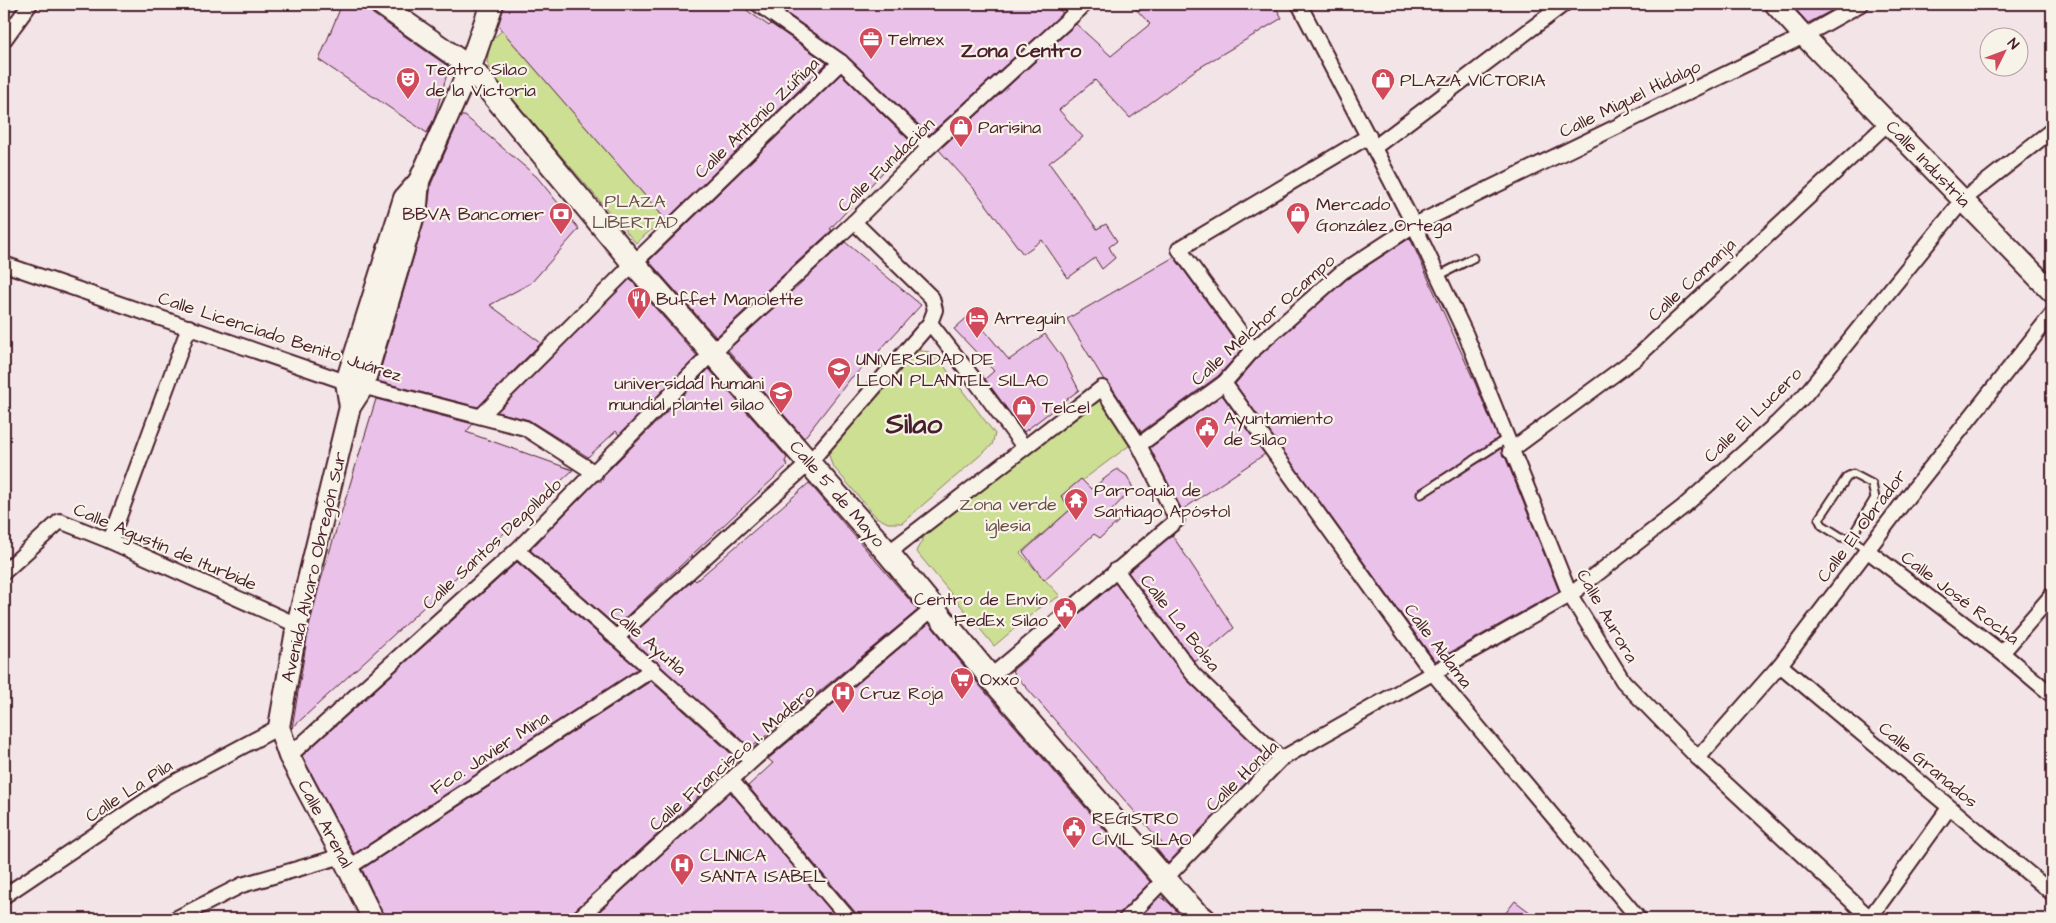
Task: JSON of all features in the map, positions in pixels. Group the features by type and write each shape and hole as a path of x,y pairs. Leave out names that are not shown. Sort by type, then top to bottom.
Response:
{"main road":[{"path":"470,67 492,4"},
{"name":"Calle 5 de Mayo","path":"470,67 634,263 935,607 990,677 1165,879 1194,911 1204,919"}],"street":[{"path":"4,40 30,4"},
{"path":"380,4 470,67"},
{"path":"758,4 841,62 929,147"},
{"path":"773,14 783,4"},
{"name":"Calle Fundación","path":"713,352 854,222 929,147 1085,4"},
{"name":"Calle Aurora","path":"1300,4 1372,141 1466,335 1570,595 1624,681 1698,758 1870,919"},
{"name":"Calle Industria","path":"1775,4 2052,292"},
{"name":"Calle Miguel Hidalgo","path":"1414,225 1804,36 1861,4"},
{"path":"1253,350 1178,249 1372,141 1557,5"},
{"name":"Calle Antonio Zúñiga","path":"481,416 634,263 841,62"},
{"name":"Avenida Álvaro Obregón Sur","path":"279,727 297,626 355,384 417,205 419,181 470,67"},
{"name":"Calle Comanja","path":"1508,444 1636,358 1888,123"},
{"name":"Calle El Lucero","path":"1432,672 1570,595 1683,507 1777,423 1804,396 1963,200 2052,130"},
{"path":"616,638 809,462 930,323 935,310 932,298 854,222"},
{"name":"Calle Melchor Ocampo","path":"1139,445 1224,383 1253,350 1342,272 1414,225"},
{"name":"Calle Licenciado Benito Juárez","path":"4,264 355,384 525,428 595,473"},
{"name":"Calle El Obrador","path":"1698,758 1780,665 1906,499 2052,314"},
{"path":"930,323 1024,447"},
{"path":"110,541 189,327"},
{"name":"Calle Santos Degollado","path":"289,756 517,550 713,352"},
{"name":"Calle Aldama","path":"1224,383 1432,672 1639,919"},
{"path":"888,552 1102,388 1139,445 1177,520 990,677"},
{"name":"Calle Agustín de Iturbide","path":"4,572 60,521 110,541 297,626"},
{"name":"Calle Ayutla","path":"517,550 653,669 747,756 755,758"},
{"name":"Calle José Rocha","path":"1868,551 2002,653 2052,695"},
{"name":"Calle La Bolsa","path":"1116,570 1193,674 1281,759"},
{"path":"2002,653 2052,595"},
{"name":"Calle Francisco I. Madero","path":"578,919 732,781 755,758 935,607"},
{"name":"Calle Granados","path":"1780,665 1950,808 2051,889"},
{"name":"Fco. Javier Mina","path":"175,919 242,885 345,862 653,669"},
{"name":"Calle Honda","path":"1126,919 1281,759 1432,672"},
{"name":"Calle Arenal","path":"279,727 289,756 373,919"},
{"name":"Calle La Pila","path":"4,896 166,787 279,727"},
{"path":"732,781 849,919"},
{"path":"1870,919 1950,808"}],"lane":[{"path":"1438,276 1473,258"},
{"path":"1421,494 1508,444"},
{"path":"1851,538 1876,498 1872,484 1853,474 1847,477 1819,520 1822,525 1841,536 1851,538 1868,551"}],"green space":[{"name":"PLAZA LIBERTAD","path":"503,30 665,218 636,243 495,79 487,62 490,41"},
{"path":"915,350 929,352 941,362 995,434 992,445 902,523 888,523 876,517 832,465 828,452 829,442"},
{"name":"Zona verde iglesia","path":"1102,398 1130,445 1061,496 1071,509 1020,553 1060,596 1038,609 994,646 916,551 928,530"}],"building":[{"name":"Teatro Silao de la Victoria","path":"342,4 364,4 373,14 449,67 434,119 427,133 319,60"},
{"path":"505,4 738,4 769,26 771,24 827,63 666,220 498,26"},
{"path":"792,4 1053,4 1063,13 929,135 847,56 786,13"},
{"path":"1131,4 1274,4 1282,18 1194,71 1130,118 1095,80 1059,110 1083,137 1049,163 1097,229 1106,224 1117,241 1109,247 1115,258 1102,269 1095,258 1068,278 1042,240 1023,254 976,191 939,150 1076,24 1111,56 1150,24"},
{"path":"1791,4 1844,4 1808,23"},
{"path":"841,74 911,142 830,229 832,230 716,337 649,261"},
{"path":"461,116 465,116 537,177 579,229 531,283 490,305 541,343 478,407 377,381 428,208 431,184"},
{"path":"1410,238 1498,438 1418,490 1416,496 1419,499 1424,498 1502,448 1503,456 1506,459 1559,591 1435,661 1235,384 1259,356 1347,279"},
{"path":"845,242 921,305 870,361 851,378 804,438 728,350"},
{"path":"1174,257 1242,350 1218,376 1141,432 1109,383 1104,380 1067,319"},
{"path":"630,279 697,356 619,435 616,431 588,457 529,420 497,412"},
{"path":"971,314 1009,360 1045,334 1062,357 1079,390 1024,432 985,379 994,371 954,329"},
{"path":"709,369 787,458 785,461 788,465 616,626 530,550 597,481 602,481 605,474"},
{"name":"Ayuntamiento de Silao","path":"1222,395 1265,454 1182,510 1150,448"},
{"path":"376,399 473,424 466,432 573,470 292,728 309,627 320,583"},
{"name":"Parroquia de Santiago Apóstol","path":"1117,469 1127,476 1133,488 1110,512 1119,521 1100,538 1094,534 1044,580 1023,552 1071,509 1061,496 1081,479 1091,489"},
{"path":"809,483 918,610 751,748 629,638 694,579 696,581"},
{"path":"1172,535 1234,628 1195,662 1128,572"},
{"path":"517,562 638,669 354,854 302,756"},
{"path":"1115,583 1187,680 1269,759 1168,863 1156,848 1162,843 1012,671"},
{"path":"929,623 980,686 1150,882 1120,913 1117,919 858,919 856,913 748,786 773,763 768,759"},
{"path":"651,681 738,760 572,913 569,919 385,919 362,869"},
{"path":"730,792 838,919 591,919"},
{"path":"1160,896 1169,903 1184,919 1138,919"},
{"path":"1515,901 1539,919 1501,919"}],"place":[{"name":"Telmex","path":"871,60"},
{"name":"Teatro Silao de la Victoria","path":"408,100"},
{"name":"PLAZA VICTORIA","path":"1383,101"},
{"name":"Parisina","path":"961,148"},
{"name":"BBVA Bancomer","path":"561,235"},
{"name":"Mercado González Ortega","path":"1298,235"},
{"name":"Buffet Manolette","path":"639,320"},
{"name":"Arreguín","path":"977,339"},
{"name":"UNIVERSIDAD DE LEON PLANTEL SILAO","path":"839,390"},
{"name":"universidad humani mundial plantel silao","path":"781,414"},
{"name":"Telcel","path":"1024,428"},
{"name":"Ayuntamiento de Silao","path":"1207,449"},
{"name":"Parroquia de Santiago Apóstol","path":"1076,521"},
{"name":"Centro de Envío FedEx Silao","path":"1065,630"},
{"name":"Oxxo","path":"962,700"},
{"name":"Cruz Roja","path":"843,714"},
{"name":"REGISTRO CIVIL SILAO","path":"1074,849"},
{"name":"CLINICA SANTA ISABEL","path":"682,886"}],"district":[{"name":"Zona Centro","path":"1021,51"},
{"name":"Silao","path":"914,424"}]}
